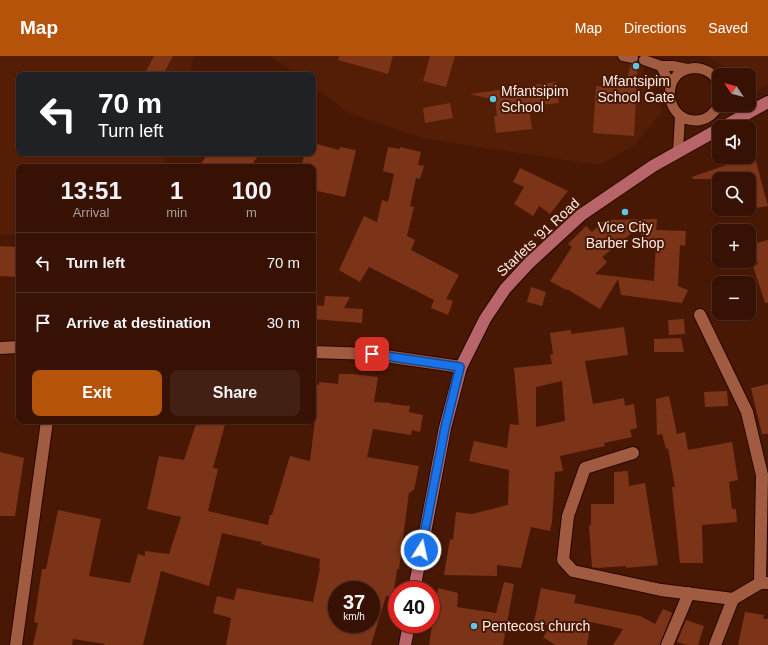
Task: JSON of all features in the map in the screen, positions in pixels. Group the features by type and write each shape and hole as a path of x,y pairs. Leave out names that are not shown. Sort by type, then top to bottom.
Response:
{"street":[{"path":"756,106 768,102"},
{"path":"733,120 744,112"},
{"name":"Starlets '91 Road","path":"416,581 445,428 460,367 485,319 505,289 529,263 581,215 653,166 712,133"},
{"path":"633,452 585,468 568,516 563,560 573,571 661,590 733,599 764,583 762,474 747,412 700,315"},
{"path":"0,348 16,347"},
{"path":"316,352 372,354 460,367"},
{"path":"16,645 47,424"},
{"path":"668,645 689,593"},
{"path":"715,645 733,599"},
{"path":"405,645 407,633"}],"lane":[{"path":"644,60 661,66 704,69 712,74"},
{"path":"661,66 671,86"},
{"path":"687,69 674,79 671,86 669,94 670,102 674,110 680,116 692,120 704,119 713,112"},
{"path":"678,152 680,116"}],"shaded area":[{"path":"0,56 194,56 190,72 16,72 16,156 167,156 163,164 16,164 16,235 0,235"},
{"name":"Mfantsipim School","path":"271,56 648,56 640,80 651,83 662,111 636,144 600,165 426,139 349,113 316,88 316,72 293,72"},
{"path":"707,56 768,56 768,85 756,91 756,68 726,68"}],"building":[{"path":"154,56 173,56 165,72 146,72"},
{"path":"339,56 393,56 388,74 338,60"},
{"path":"430,56 455,56 446,87 423,81"},
{"path":"638,62 634,136 593,133 596,86 625,87 631,64"},
{"path":"556,82 559,103 529,106 532,129 496,133 494,116 497,116 495,100 470,94"},
{"path":"450,103 453,118 425,123 423,108"},
{"path":"316,144 339,150 340,147 356,150 345,197 316,191 316,164 302,164 304,156 316,156"},
{"path":"388,147 400,149 400,147 421,152 418,165 424,166 420,179 416,178 410,206 414,207 407,236 415,240 411,250 459,275 446,299 453,301 448,315 431,308 434,300 369,267 360,282 339,270 364,216 377,222 382,200 388,202 394,174 383,171"},
{"path":"206,156 258,156 252,164 201,164"},
{"path":"756,161 768,206 756,208 756,172 712,172 712,179 693,179 692,177 729,164 756,164"},
{"path":"520,168 568,191 550,214 539,206 533,216 514,204 524,187 513,182"},
{"path":"657,219 656,230 686,231 685,246 680,245 678,286 688,290 682,303 621,295 618,279 600,309 567,289 566,290 550,281 572,247 568,244 586,226 592,232 605,220","holes":["642,225 641,243 656,244 654,281 595,274 607,262 602,257"]},
{"path":"768,240 768,303 765,303 754,268 756,268 756,265 758,264 756,257 756,243"},
{"path":"0,246 16,247 16,277 0,276"},
{"path":"531,287 546,292 542,306 527,302"},
{"path":"325,296 350,297 344,308 363,309 362,323 316,319 316,305 324,306"},
{"path":"684,319 685,334 669,335 668,320"},
{"path":"624,327 628,355 585,361 593,404 624,398 625,406 634,404 637,428 630,430 632,437 604,443 605,446 560,456 563,471 555,472 552,522 550,531 531,527 521,568 497,565 497,576 444,575 450,539 453,540 456,512 472,514 508,505 509,470 469,461 474,441 507,448 510,424 519,425 514,368 552,364 550,355 553,354 550,333 571,330 571,334","holes":["562,381 565,421 536,427 536,387"]},
{"path":"681,338 684,352 654,352 654,339"},
{"path":"339,374 378,377 374,402 410,406 409,412 423,415 420,432 412,430 411,435 373,429 367,457 419,466 414,490 412,490 411,493 409,492 399,569 397,569 395,581 388,581 388,596 386,596 380,616 380,581 328,581 328,633 375,633 371,645 226,645 231,618 213,613 217,596 234,600 237,588 313,602 320,568 320,559 261,544 262,542 222,533 209,586 161,571 143,645 104,645 105,644 73,639 72,645 33,645 38,623 34,622 42,569 46,569 58,510 101,519 89,576 130,583 138,554 145,556 145,551 169,554 181,517 147,509 159,456 184,460 196,424 225,424 213,468 218,469 208,511 268,525 290,456 310,461 314,424 316,424 316,384 319,385 319,382 338,384"},
{"path":"768,384 768,434 762,434 751,388"},
{"path":"727,391 728,406 705,407 704,392"},
{"path":"669,396 677,434 685,432 688,450 732,442 738,480 729,482 732,509 736,509 737,522 702,525 703,563 680,563 672,487 675,487 668,448 666,449 662,434 657,435 656,399"},
{"path":"0,452 24,458 15,516 0,516"},
{"path":"628,471 629,486 645,483 658,565 626,568 626,566 592,567 589,526 591,525 591,504 614,504 614,472"},
{"path":"504,582 514,584 503,645 429,645 431,633 440,633 440,588 458,593 457,607 496,613"},
{"path":"541,588 576,595 574,603 640,616 655,624 663,609 672,613 660,645 613,645 623,629 591,622 587,645 555,645 543,637 551,626 534,622"},
{"path":"745,612 764,615 763,619 768,619 768,645 738,645"},
{"path":"686,620 704,626 698,645 687,645 677,642"}],"place":[{"name":"Mfantsipim School Gate","path":"636,66"},
{"name":"Mfantsipim School","path":"493,99"},
{"name":"Vice City Barber Shop","path":"625,212"},
{"name":"Pentecost church","path":"474,626"}],"route":[{"path":"372,354 460,367 445,428 421,550"}]}
